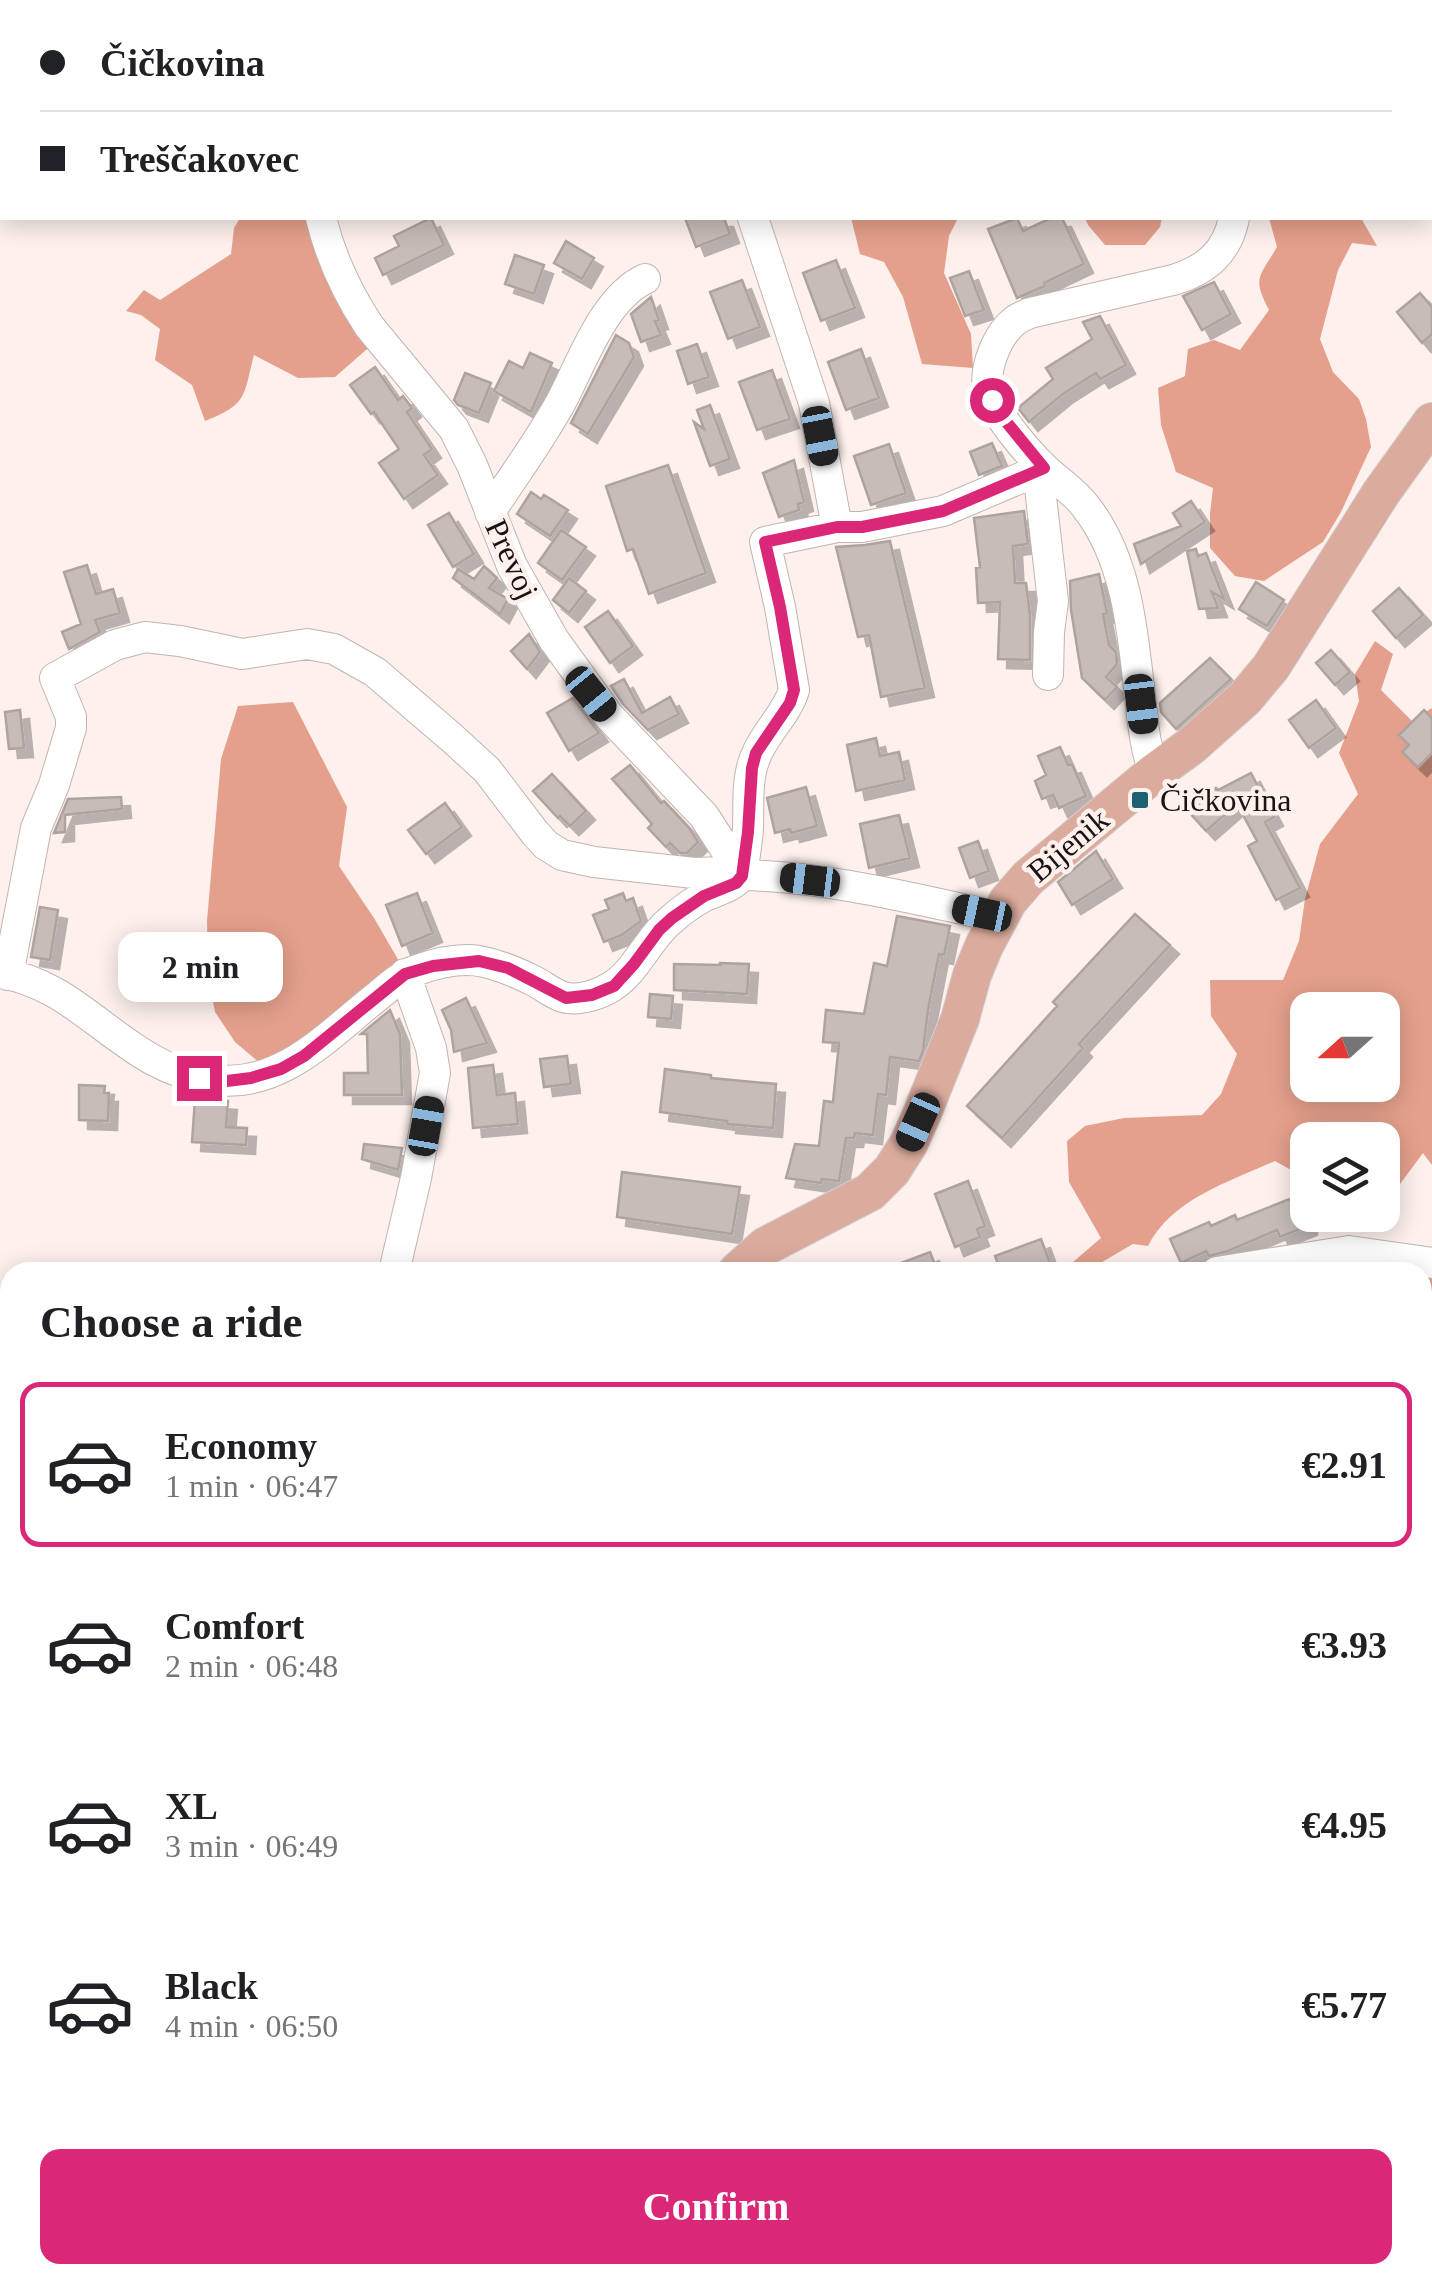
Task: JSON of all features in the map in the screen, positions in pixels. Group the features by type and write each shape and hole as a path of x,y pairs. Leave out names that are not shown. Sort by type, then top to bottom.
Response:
{"main road":[{"name":"Bijenik","path":"748,1262 766,1246 860,1198 892,1170 921,1116 960,1019 972,975 1016,890 1230,713 1262,677 1432,422"}],"street":[{"name":"Prevoj","path":"322,220 357,308 454,429 525,592 570,664 608,716 704,816 742,876"},
{"path":"755,220 814,403 837,527"},
{"path":"1154,773 1145,740 1128,608 1112,554 1086,506 1044,468 999,412 988,390 990,364 1009,328 1030,313 1196,272 1223,248 1233,220"},
{"path":"490,512 561,401 596,334 624,292 645,279"},
{"path":"1000,917 846,884 773,876 742,876 594,862 562,855 546,845 487,770 452,738 375,672 334,649 307,644 242,654 145,637 114,645 55,678 71,728 54,786 36,828 4,974 46,986 131,1048 163,1066 199,1078 227,1081 281,1069 304,1056 405,974 433,966 479,961 508,968 566,998 592,995 614,986 672,918 742,876 756,753 790,703 794,690 765,542 943,511 1044,468"},
{"path":"1044,468 1040,484 1053,601 1048,674"},
{"path":"396,1262 435,1073 431,1048 405,974"},
{"path":"1280,1262 1349,1251 1432,1262"}],"shaded area":[{"path":"239,220 315,220 374,343 335,377 298,378 254,355 242,397 205,421 192,385 155,360 160,329 141,315 126,311 144,290 160,300 231,254"},
{"path":"852,220 957,220 949,236 944,273 971,334 973,368 922,364 903,297 884,262 860,254"},
{"path":"1086,220 1162,220 1145,245 1105,245"},
{"path":"1270,220 1362,220 1377,246 1352,243 1338,270 1320,339 1333,372 1359,399 1371,447 1323,542 1264,581 1235,576 1210,548 1213,488 1176,472 1161,425 1158,388 1185,376 1188,349 1214,340 1240,350 1269,310 1259,284 1277,247"},
{"path":"1375,641 1393,654 1381,690 1412,721 1432,708 1432,1165 1423,1153 1400,1184 1400,1122 1290,1122 1290,1169 1275,1161 1203,1194 1172,1216 1148,1246 1133,1244 1102,1262 1073,1262 1101,1238 1069,1182 1067,1141 1085,1126 1124,1118 1202,1115 1221,1094 1237,1054 1211,1016 1210,980 1283,980 1299,941 1305,899 1320,844 1358,794 1339,753 1359,701 1355,674"},
{"path":"293,702 347,807 339,866 403,968 318,1039 261,1064 235,1042 215,1012 208,976 207,921 221,759 238,706"}],"building":[{"path":"432,220 444,245 383,275 375,258 399,246 394,236"},
{"path":"686,220 725,220 730,234 696,247"},
{"path":"1018,220 1023,231 1047,220 1063,220 1084,264 1017,298 988,229"},
{"path":"566,241 594,258 582,279 554,263"},
{"path":"515,255 544,265 534,294 505,284"},
{"path":"836,260 855,308 821,321 803,273"},
{"path":"969,271 984,310 965,316 950,278"},
{"path":"742,280 760,327 728,339 710,292"},
{"path":"1214,282 1231,314 1202,330 1183,296"},
{"path":"1420,293 1432,307 1432,334 1422,343 1397,312"},
{"path":"651,297 661,335 641,342 631,314"},
{"path":"1100,316 1126,365 1100,379 1096,373 1029,422 1018,408 1053,379 1046,368 1092,339 1083,322"},
{"path":"616,335 629,343 634,357 588,434 571,423"},
{"path":"697,344 709,377 688,384 677,351"},
{"path":"861,349 879,398 846,410 828,362"},
{"path":"530,353 552,363 531,412 494,391 509,361 523,368"},
{"path":"375,367 398,400 403,396 412,408 407,412 432,449 424,455 438,475 404,499 379,463 399,449 350,385"},
{"path":"772,370 790,419 757,430 739,382"},
{"path":"465,373 491,383 479,413 454,400"},
{"path":"710,405 730,459 710,466 694,422 704,429 697,410"},
{"path":"992,443 1002,466 979,475 970,452"},
{"path":"889,444 906,493 871,505 854,456"},
{"path":"794,460 804,502 798,504 799,510 779,517 763,473"},
{"path":"668,465 706,573 649,594 633,549 627,551 606,486"},
{"path":"531,492 568,510 550,536 517,514"},
{"path":"1191,501 1205,522 1141,564 1134,544 1181,526 1173,513"},
{"path":"1024,511 1028,544 1013,546 1015,583 1026,583 1030,660 998,659 1000,602 978,603 976,568 980,567 974,518"},
{"path":"449,513 474,554 453,567 428,525"},
{"path":"561,530 586,547 562,580 538,563"},
{"path":"890,541 925,688 881,697 869,635 858,637 836,547"},
{"path":"1196,549 1198,556 1206,553 1224,599 1212,592 1218,608 1199,609 1187,551"},
{"path":"87,565 96,594 113,589 120,613 95,620 100,632 69,649 62,632 81,624 64,572"},
{"path":"484,566 497,578 489,588 508,599 500,614 453,578 458,569 474,579"},
{"path":"1099,574 1109,645 1116,652 1117,664 1106,677 1117,687 1105,700 1082,678 1071,610 1070,581"},
{"path":"569,578 586,591 569,613 553,600"},
{"path":"1256,582 1284,600 1267,626 1239,609"},
{"path":"1399,588 1423,615 1396,638 1373,611"},
{"path":"608,611 633,646 610,663 585,627"},
{"path":"529,634 540,652 527,669 511,651"},
{"path":"1331,650 1350,672 1335,685 1316,663"},
{"path":"1210,658 1231,679 1176,729 1161,712 1160,703"},
{"path":"624,679 642,713 670,697 679,714 648,730 611,686"},
{"path":"573,698 599,733 569,751 547,713"},
{"path":"1316,700 1336,728 1309,748 1289,720"},
{"path":"20,710 24,748 9,749 5,712"},
{"path":"1424,710 1432,718 1432,753 1418,767 1402,752 1409,745 1399,735"},
{"path":"876,738 880,756 899,752 905,780 856,791 847,745"},
{"path":"1060,747 1086,796 1059,808 1053,795 1042,799 1035,781 1046,775 1038,756"},
{"path":"630,765 661,803 664,801 689,828 698,842 687,853 680,853 670,843 666,847 648,828 652,824 612,779"},
{"path":"1251,773 1274,817 1265,822 1300,888 1276,900 1248,846 1257,841 1237,804 1206,831 1189,812 1216,788"},
{"path":"552,774 586,811 570,826 533,791"},
{"path":"806,787 817,826 775,833 767,798"},
{"path":"121,797 122,809 65,815 65,832 54,833 68,799"},
{"path":"445,803 462,827 426,854 408,830"},
{"path":"899,815 910,858 869,868 860,824"},
{"path":"978,841 989,871 970,878 959,848"},
{"path":"1096,851 1113,879 1072,905 1058,882"},
{"path":"417,893 433,933 402,946 386,905"},
{"path":"623,893 626,901 633,898 641,921 604,942 593,915 609,909 605,900"},
{"path":"40,907 58,910 50,960 31,957"},
{"path":"1135,914 1170,945 1079,1044 1083,1048 1002,1138 967,1106 1057,1006 1053,1002"},
{"path":"897,916 950,926 944,955 939,954 919,1061 890,1057 886,1095 878,1094 873,1135 855,1133 854,1138 846,1138 839,1181 822,1179 821,1183 786,1178 795,1144 819,1146 824,1101 833,1102 839,1043 823,1042 826,1010 864,1014 874,963 887,966"},
{"path":"674,964 749,964 747,994 674,990"},
{"path":"650,994 673,996 671,1019 648,1017"},
{"path":"466,998 487,1043 454,1052 451,1030 442,1010"},
{"path":"390,1010 400,1034 402,1095 344,1095 344,1073 368,1073 367,1034 361,1034"},
{"path":"567,1056 571,1084 544,1087 540,1059"},
{"path":"493,1065 497,1095 515,1093 518,1124 473,1128 468,1068"},
{"path":"665,1069 776,1084 773,1128 660,1112"},
{"path":"79,1085 105,1086 104,1093 109,1093 108,1121 79,1120"},
{"path":"195,1099 228,1101 226,1127 247,1128 246,1145 192,1142"},
{"path":"364,1144 402,1148 398,1170 362,1159"},
{"path":"622,1172 740,1187 732,1234 617,1217"},
{"path":"968,1181 985,1226 977,1229 980,1237 955,1247 935,1194"},
{"path":"1290,1199 1293,1232 1280,1237 1277,1230 1228,1251 1209,1256 1206,1251 1183,1262 1170,1239 1209,1222 1211,1226 1235,1215 1237,1220"},
{"path":"1041,1239 1050,1262 997,1262 995,1256"},
{"path":"930,1252 934,1262 904,1262"}],"place":[{"name":"Čičkovina","path":"1140,800"}],"route":[{"path":"199,1078 227,1081 281,1069 304,1056 405,974 433,966 479,961 508,968 566,998 602,992 622,978 672,918 704,896 736,883 742,876 749,785 756,753 790,703 794,690 765,542 943,511 1044,468 992,400"}]}
